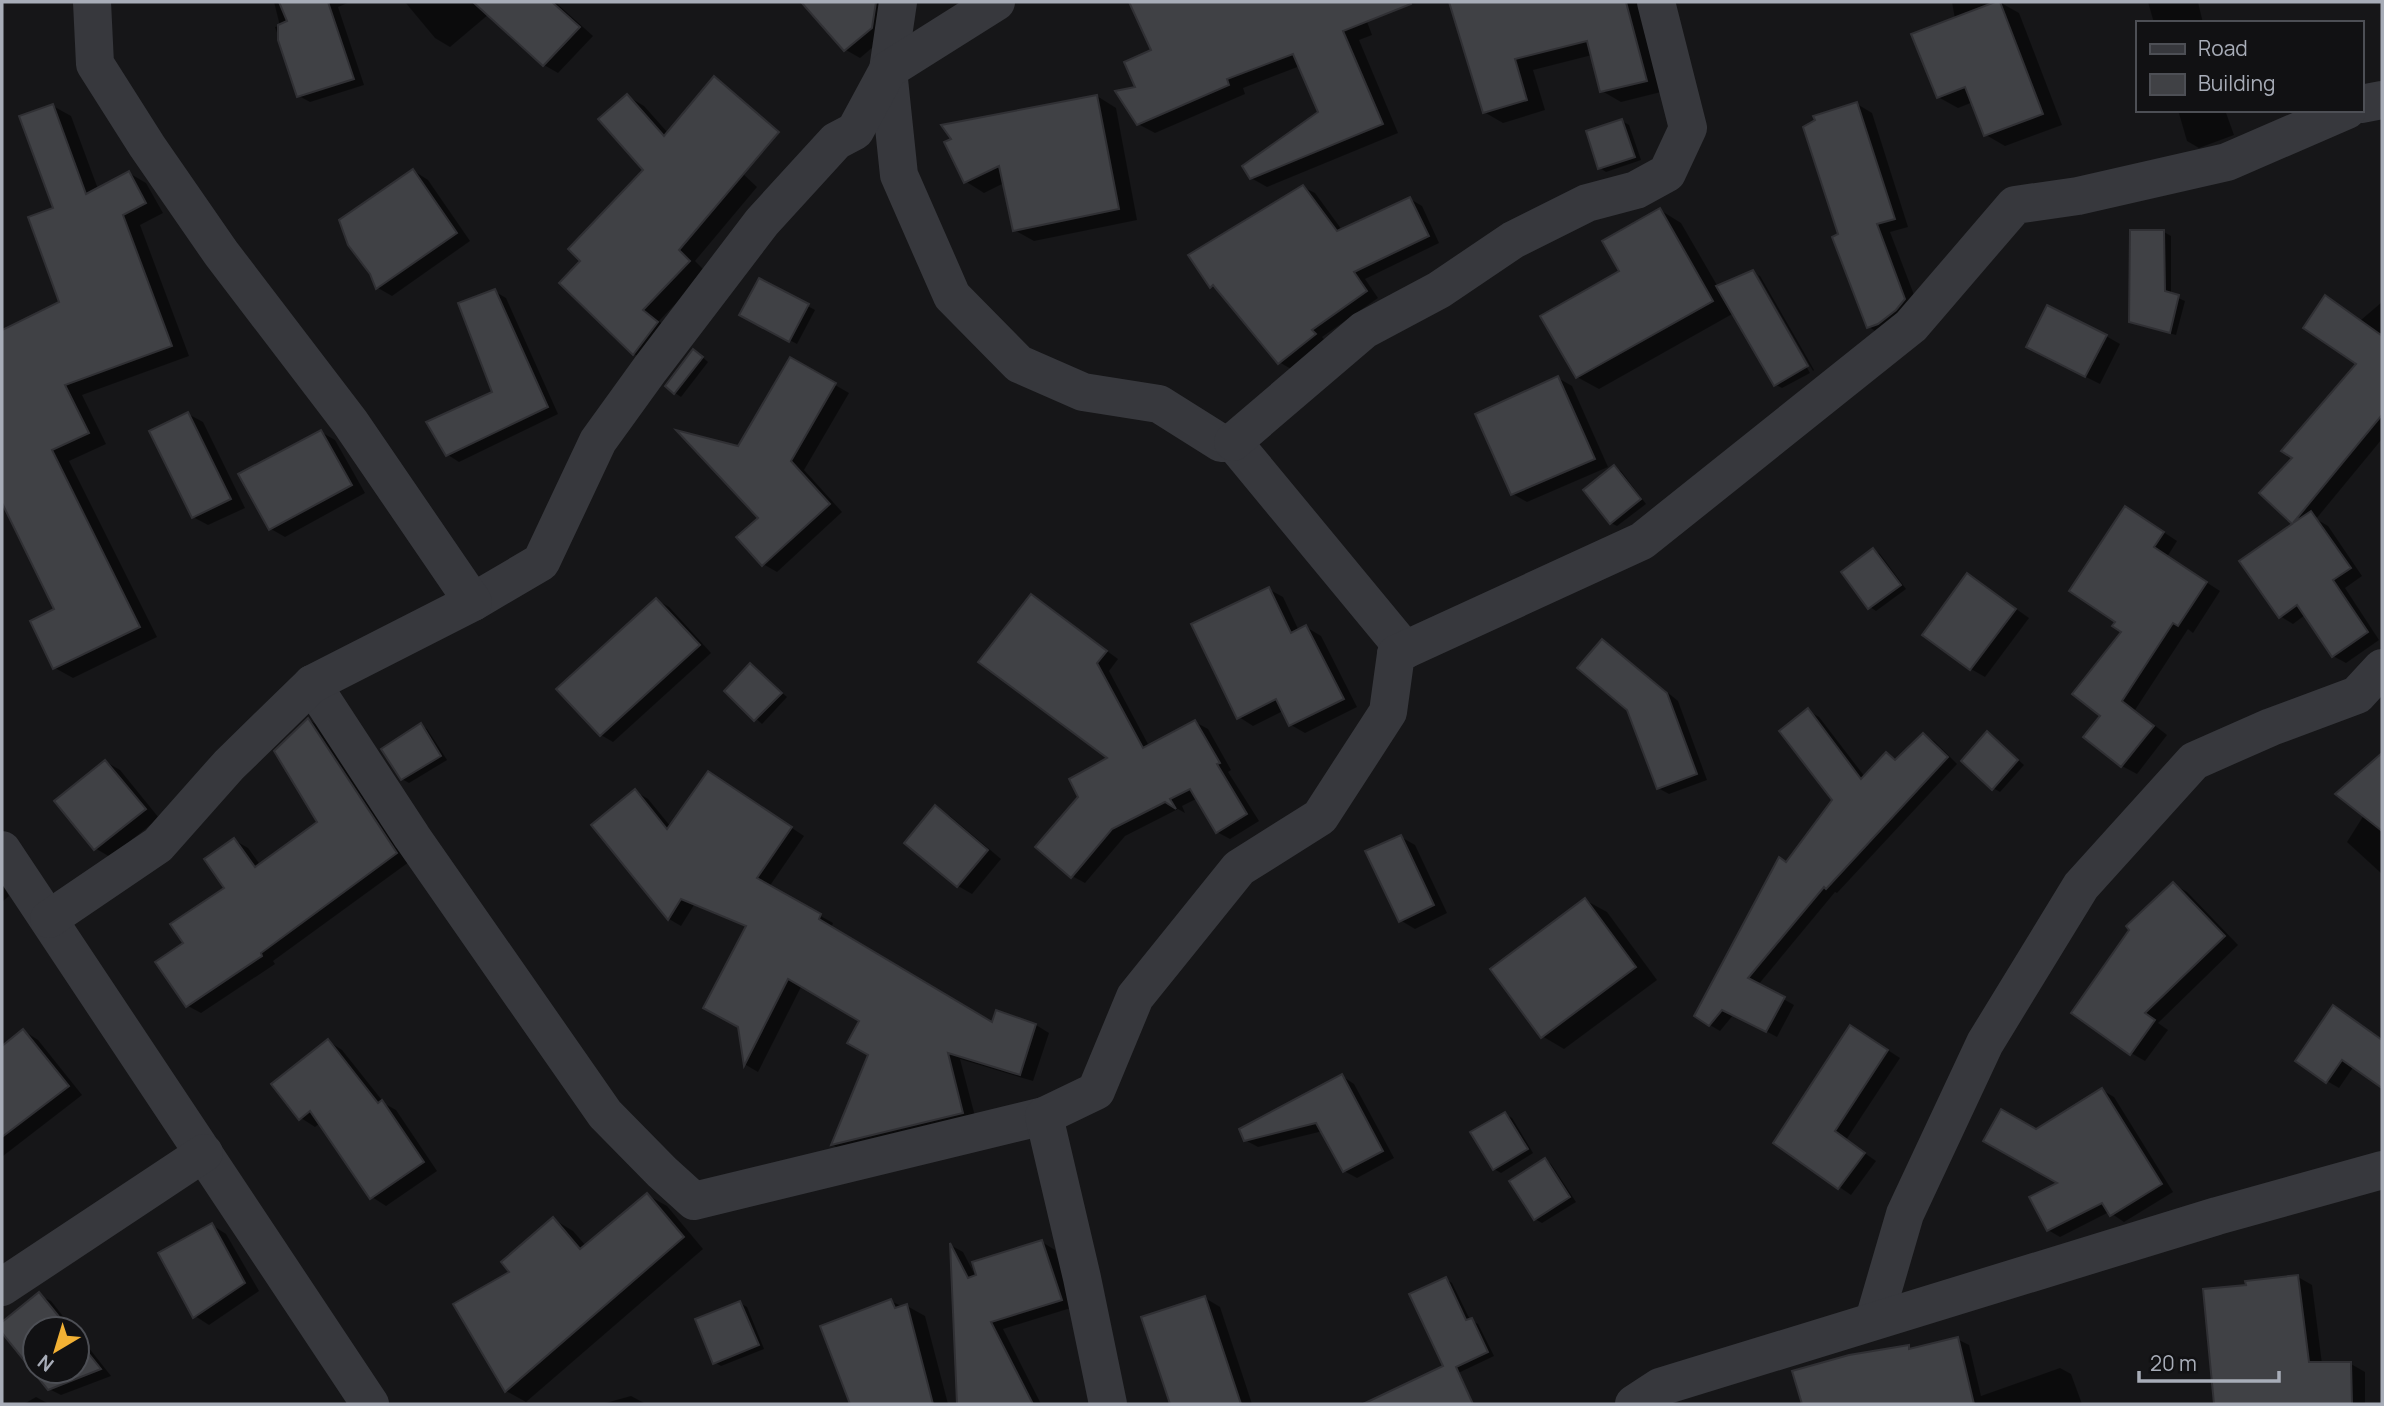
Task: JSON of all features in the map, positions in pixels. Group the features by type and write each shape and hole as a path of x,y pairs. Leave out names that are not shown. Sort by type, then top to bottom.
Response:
{"street":[{"path":"92,2 95,64 147,146 221,253 350,422 473,602"},
{"path":"898,2 888,70 900,174 952,296 1020,364 1083,392 1159,404 1221,443 1233,442 1364,330 1440,290 1514,240 1587,203 1636,190 1667,173 1688,128 1656,2"},
{"path":"49,919 158,845 229,765 312,684 473,602 541,562 598,441 762,222 836,141 855,131 888,70 996,2"},
{"path":"2363,104 2382,100"},
{"path":"1396,654 1643,541 1911,326 2015,205 2078,196 2227,162 2342,112"},
{"path":"1233,442 1405,650 1396,654"},
{"path":"312,684 412,837 605,1114 694,1201 1044,1116 1096,1091 1135,997 1239,868 1320,817 1388,712 1396,654"},
{"path":"1874,1320 1905,1214 1980,1056 2081,886 2194,761 2271,727 2357,695 2382,668"},
{"path":"2,850 370,1404"},
{"path":"1044,1116 1083,1278 1108,1404"},
{"path":"2,1287 204,1153"},
{"path":"1655,1398 1874,1320 2217,1216 2382,1170"}],"building":[{"path":"279,2 328,2 354,79 297,97 278,40 278,25 287,21"},
{"path":"473,2 552,2 580,27 543,66"},
{"path":"801,2 876,2 872,28 844,51"},
{"path":"1129,2 1411,4 1343,31 1383,124 1250,179 1242,166 1318,112 1293,54 1227,79 1229,85 1137,125 1115,91 1135,87 1124,62 1151,50"},
{"path":"1449,2 1626,2 1647,81 1600,92 1587,41 1515,59 1527,100 1483,113"},
{"path":"2000,2 2043,114 1984,136 1965,87 1937,98 1911,34"},
{"path":"714,76 779,132 679,250 690,261 643,310 658,322 633,355 559,283 580,261 568,249 643,170 598,119 627,94 664,136"},
{"path":"1097,95 1119,209 1013,231 999,166 964,183 944,142 951,139 941,125"},
{"path":"1857,102 1895,219 1877,224 1905,299 1878,324 1867,328 1832,237 1838,234 1803,127 1815,120 1813,116"},
{"path":"53,104 86,194 129,171 146,203 123,215 172,346 65,385 89,433 52,450 140,627 53,669 30,621 54,609 2,503 2,330 59,302 28,217 53,208 19,116"},
{"path":"1622,119 1635,157 1598,169 1586,131"},
{"path":"413,169 457,233 376,289 370,274 348,245 339,220"},
{"path":"1303,185 1337,231 1410,197 1429,236 1354,272 1367,291 1312,330 1316,334 1278,364 1213,285 1210,288 1188,255"},
{"path":"1660,208 1713,301 1576,378 1540,316 1619,271 1602,241"},
{"path":"2130,230 2164,230 2165,291 2179,295 2170,333 2129,322"},
{"path":"1753,270 1808,366 1774,386 1716,286"},
{"path":"759,278 809,304 789,342 739,315"},
{"path":"495,289 548,407 446,456 426,422 492,392 458,303"},
{"path":"2325,295 2381,335 2382,333 2382,415 2293,523 2311,511 2351,568 2333,580 2368,632 2332,657 2297,605 2279,618 2239,561 2292,524 2259,493 2292,458 2281,451 2356,364 2303,328"},
{"path":"2047,305 2107,335 2085,377 2026,347"},
{"path":"693,349 703,357 674,394 665,386"},
{"path":"790,357 836,383 791,461 830,504 762,566 736,537 758,518 676,430 738,446"},
{"path":"1558,376 1595,459 1511,495 1475,414"},
{"path":"188,412 231,499 192,518 149,431"},
{"path":"321,430 352,485 269,530 238,474"},
{"path":"1614,465 1641,499 1610,524 1583,490"},
{"path":"2125,506 2164,532 2154,547 2207,582 2178,626 2173,623 2122,701 2154,726 2121,767 2083,737 2100,716 2072,694 2121,632 2112,626 2115,622 2069,591"},
{"path":"1873,548 1901,585 1868,609 1841,572"},
{"path":"1967,573 2016,609 1970,670 1922,635"},
{"path":"1269,587 1291,633 1306,625 1344,699 1289,726 1276,699 1237,719 1191,624"},
{"path":"1031,594 1107,651 1097,663 1143,748 1195,720 1247,814 1216,833 1190,789 1170,799 1176,809 1165,802 1112,829 1071,878 1035,847 1078,797 1069,779 1107,758 978,662"},
{"path":"656,598 700,645 600,736 556,689"},
{"path":"1602,639 1667,693 1697,774 1657,789 1627,710 1577,668"},
{"path":"750,663 782,693 754,721 724,691"},
{"path":"1808,708 1861,779 1886,752 1895,760 1923,733 1948,757 1826,889 1824,887 1748,978 1785,997 1766,1032 1722,1010 1709,1026 1694,1016 1779,857 1786,862 1832,800 1779,731"},
{"path":"308,718 397,853 261,953 262,956 186,1007 155,962 183,943 170,924 224,888 204,859 234,838 255,867 317,822 274,751"},
{"path":"421,723 441,756 401,780 381,749"},
{"path":"1987,731 2018,760 1992,790 1961,761"},
{"path":"2382,753 2382,831 2335,794"},
{"path":"105,760 146,809 94,850 54,801"},
{"path":"708,771 792,827 757,878 821,914 819,919 992,1022 996,1010 1036,1024 1020,1075 948,1053 963,1113 831,1145 868,1055 847,1043 859,1021 788,979 744,1066 738,1027 703,1008 746,926 681,899 668,920 591,825 635,789 667,829"},
{"path":"935,805 988,850 957,887 904,843"},
{"path":"1401,835 1434,905 1399,922 1365,851"},
{"path":"2173,882 2225,936 2145,1013 2155,1020 2130,1055 2071,1013 2129,930 2126,926"},
{"path":"1585,898 1636,967 1541,1038 1490,969"},
{"path":"2333,1005 2382,1040 2382,1088 2342,1060 2326,1083 2295,1061"},
{"path":"1850,1025 1888,1050 1835,1131 1865,1153 1838,1189 1773,1143"},
{"path":"23,1029 69,1086 2,1137 2,1046"},
{"path":"328,1039 378,1103 382,1100 424,1162 370,1199 310,1111 299,1120 271,1084"},
{"path":"1342,1074 1383,1151 1343,1172 1316,1123 1244,1141 1239,1129"},
{"path":"2102,1088 2162,1184 2110,1216 2102,1203 2047,1231 2029,1197 2057,1183 1983,1141 2001,1109 2036,1129"},
{"path":"1505,1112 1528,1149 1493,1170 1470,1132"},
{"path":"1545,1158 1570,1197 1534,1220 1509,1181"},
{"path":"647,1193 684,1237 505,1392 453,1304 509,1272 501,1262 553,1217 580,1249"},
{"path":"212,1223 245,1283 193,1318 158,1253"},
{"path":"1042,1240 1062,1300 991,1322 1033,1404 957,1404 950,1243 968,1278 976,1275 972,1262"},
{"path":"2298,1275 2309,1362 2351,1362 2352,1404 2214,1404 2203,1289 2246,1285 2245,1281"},
{"path":"1446,1277 1466,1320 1472,1318 1488,1352 1456,1367 1473,1404 1363,1404 1443,1366 1409,1294"},
{"path":"39,1292 58,1315 21,1315 21,1357 2,1333 2,1322"},
{"path":"1205,1296 1241,1404 1170,1404 1141,1317"},
{"path":"891,1299 895,1308 907,1304 933,1404 850,1404 820,1326"},
{"path":"740,1301 759,1345 713,1364 695,1319"},
{"path":"1958,1337 1974,1404 1802,1404 1792,1371 1849,1355 1909,1345 1909,1349"},
{"path":"91,1356 101,1369 91,1373"},
{"path":"44,1385 61,1385 48,1390"}]}
